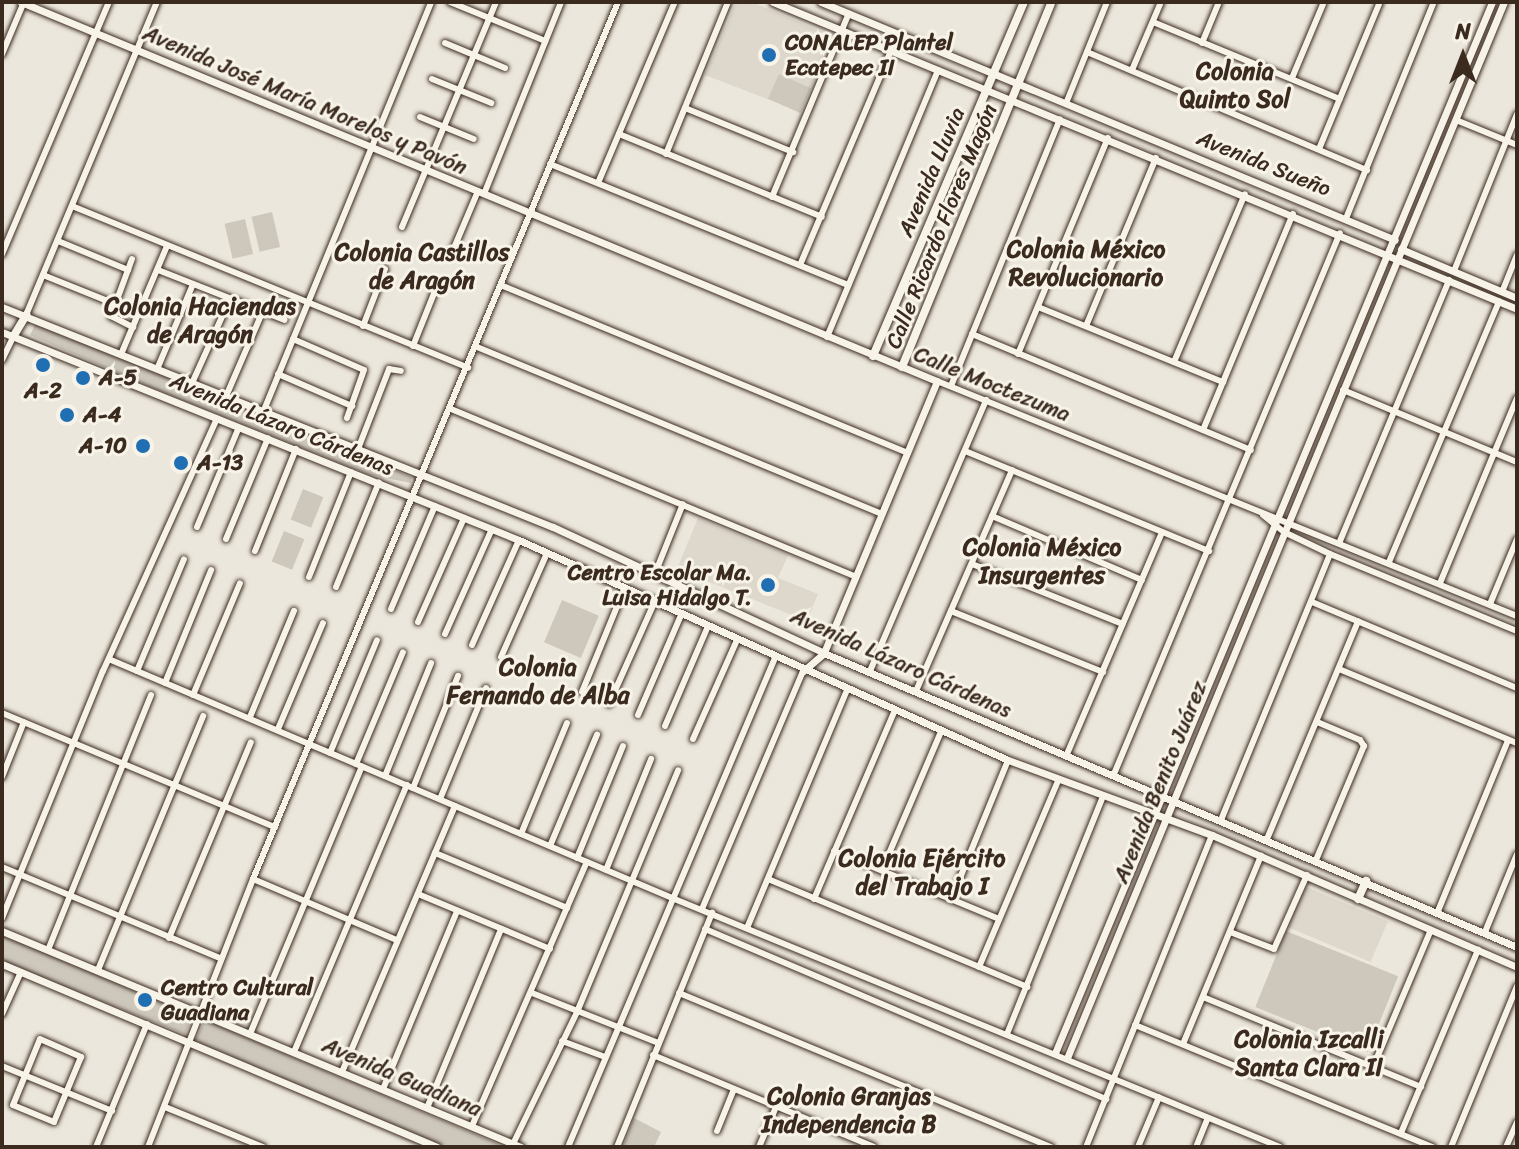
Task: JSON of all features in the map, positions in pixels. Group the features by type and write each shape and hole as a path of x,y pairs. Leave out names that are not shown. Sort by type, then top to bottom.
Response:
{"main road":[{"name":"Avenida Lluvia","path":"873,356 1024,2"},
{"name":"Calle Ricardo Flores Magón","path":"902,367 1052,2"},
{"path":"13,337 26,315"},
{"path":"1358,899 1366,881"}],"street":[{"path":"2,54 23,2"},
{"name":"Avenida José María Morelos y Pavón","path":"23,2 531,213"},
{"path":"2,254 109,2"},
{"path":"26,315 157,2"},
{"path":"264,410 431,2"},
{"path":"450,2 545,41"},
{"path":"402,227 496,2"},
{"path":"451,255 561,2"},
{"path":"148,1147 190,1043 198,1011 503,286 618,2"},
{"path":"598,183 675,2"},
{"path":"666,154 728,2"},
{"name":"Avenida Sueño","path":"773,2 1387,252 1517,309"},
{"name":"Avenida Sueño","path":"821,2 1347,216 1393,238 1401,249"},
{"path":"1067,101 1107,2"},
{"path":"1132,70 1161,2"},
{"path":"1202,43 1219,2"},
{"path":"1292,78 1324,2"},
{"path":"1319,149 1380,2"},
{"path":"1347,216 1434,2"},
{"name":"Avenida Benito Juárez","path":"1055,1053 1492,2"},
{"name":"Avenida Benito Juárez","path":"1067,1058 1504,2"},
{"path":"772,197 849,13"},
{"path":"1153,22 1340,99"},
{"path":"445,43 505,68"},
{"path":"800,265 891,51"},
{"path":"1087,52 1367,170"},
{"path":"827,337 938,70"},
{"path":"432,79 491,103"},
{"path":"685,108 793,152"},
{"path":"1454,271 1517,114"},
{"path":"420,117 474,139"},
{"path":"951,386 1060,119"},
{"path":"1456,120 1517,145"},
{"path":"619,134 822,217"},
{"path":"1018,354 1108,138"},
{"path":"1086,326 1156,158"},
{"path":"550,164 848,285"},
{"path":"1174,362 1245,194"},
{"path":"72,206 468,368"},
{"name":"Calle Moctezuma","path":"531,213 1277,520"},
{"path":"1203,430 1293,214"},
{"path":"1114,774 1340,233"},
{"path":"58,241 128,270"},
{"path":"122,352 167,246"},
{"path":"1401,249 1517,298"},
{"path":"1502,292 1517,255"},
{"path":"132,259 112,319 133,327"},
{"path":"363,326 385,269"},
{"path":"158,270 285,320"},
{"path":"43,275 115,304"},
{"path":"1340,541 1449,280"},
{"path":"158,367 193,284"},
{"path":"503,286 908,453"},
{"path":"413,346 435,291"},
{"path":"193,381 230,299"},
{"path":"1389,562 1499,301"},
{"name":"Avenida Lázaro Cárdenas","path":"2,307 227,394 656,571 824,653 1173,798 1517,947"},
{"path":"1038,307 1223,382"},
{"path":"227,394 263,311"},
{"name":"Avenida Lázaro Cárdenas","path":"2,332 519,540 894,712 1102,799 1155,813 1212,835 1517,967"},
{"path":"972,334 1251,450"},
{"path":"2,360 13,337"},
{"path":"293,339 364,370 347,418"},
{"path":"477,347 882,514"},
{"path":"358,449 389,369 401,371"},
{"path":"278,374 352,406"},
{"path":"702,909 803,671 824,653 937,381"},
{"path":"1343,390 1517,462"},
{"path":"1440,583 1517,398"},
{"path":"870,671 986,400"},
{"path":"451,409 855,576"},
{"path":"2,918 74,743 217,418"},
{"path":"197,527 239,427"},
{"path":"226,539 268,438"},
{"path":"255,551 296,449"},
{"path":"965,451 1209,551"},
{"path":"916,691 1012,470"},
{"path":"309,577 351,472"},
{"path":"336,587 379,482"},
{"path":"656,571 683,504"},
{"path":"391,609 435,506"},
{"path":"992,516 1142,580"},
{"path":"418,622 464,518"},
{"path":"1277,520 1289,520 1517,616"},
{"path":"1277,520 1284,532 1330,554 1517,631"},
{"path":"445,634 492,529"},
{"path":"1067,754 1162,532"},
{"path":"1490,604 1517,539"},
{"path":"472,645 519,540"},
{"path":"501,657 547,553"},
{"path":"1221,820 1330,554"},
{"path":"137,671 184,559"},
{"path":"972,564 1123,624"},
{"path":"165,683 211,570"},
{"path":"193,695 240,583"},
{"path":"582,692 625,587"},
{"path":"609,704 655,601"},
{"path":"1312,602 1517,688"},
{"path":"250,717 294,611"},
{"path":"951,611 1103,672"},
{"path":"638,715 682,613"},
{"path":"1267,839 1358,621"},
{"path":"278,729 323,623"},
{"path":"665,726 708,626"},
{"path":"330,753 377,640"},
{"path":"693,739 737,640"},
{"path":"250,1034 403,652"},
{"path":"568,1147 616,1027 775,658"},
{"path":"111,660 672,898 1280,1147"},
{"path":"385,776 431,663"},
{"path":"1339,669 1517,743"},
{"path":"294,1052 458,676"},
{"path":"440,799 486,688"},
{"path":"747,928 847,690"},
{"path":"48,950 151,695"},
{"path":"814,899 894,712"},
{"path":"2,713 275,827"},
{"path":"98,970 203,716"},
{"path":"2,777 24,722"},
{"path":"1316,860 1364,746 1360,740 1317,722"},
{"path":"521,834 567,723"},
{"path":"882,870 941,732"},
{"path":"550,846 597,735"},
{"path":"1438,911 1508,740"},
{"path":"169,938 251,742"},
{"path":"577,858 623,746"},
{"path":"606,870 651,759"},
{"path":"951,900 1008,760"},
{"path":"517,1145 577,1012 678,770"},
{"path":"979,967 1058,781"},
{"path":"1007,1034 1102,799"},
{"path":"342,1072 455,806"},
{"path":"1086,1147 1212,835"},
{"path":"834,851 999,919"},
{"path":"435,853 567,908"},
{"path":"1485,932 1517,854"},
{"path":"1183,1044 1261,856"},
{"path":"472,1126 587,862"},
{"path":"2,867 220,958"},
{"path":"1230,932 1274,949 1307,875"},
{"path":"253,879 397,940"},
{"path":"768,879 1027,987"},
{"path":"418,894 550,949"},
{"path":"383,1089 457,911"},
{"path":"617,1147 712,913"},
{"path":"427,1108 501,929"},
{"path":"705,929 1106,1099"},
{"path":"1373,1067 1431,930"},
{"name":"Avenida Guadiana","path":"2,931 517,1145"},
{"path":"1401,1133 1478,950"},
{"path":"2,964 437,1147"},
{"path":"2,1014 21,972"},
{"path":"1451,1147 1517,986"},
{"path":"532,993 658,1043"},
{"path":"679,993 1051,1147"},
{"path":"1203,997 1421,1087"},
{"path":"96,1147 147,1024"},
{"path":"1135,1025 1433,1147"},
{"path":"40,1039 80,1055 68,1094 54,1122 13,1105 24,1075 40,1039"},
{"path":"562,1041 605,1057"},
{"path":"653,1055 874,1147"},
{"path":"2,1066 112,1111"},
{"path":"717,1131 734,1089"},
{"path":"1138,1147 1159,1097"},
{"path":"165,1107 263,1147"},
{"path":"759,1147 776,1107"},
{"path":"1196,1147 1208,1118"},
{"path":"1506,1147 1517,1122"},
{"path":"1251,1147 1255,1137"}],"shaded area":[{"name":"CONALEP Plantel Ecatepec II","path":"736,2 752,2 832,36 801,112 705,75"},
{"path":"779,74 811,88 800,113 768,99"},
{"path":"272,212 280,247 260,252 252,217"},
{"path":"245,219 253,254 233,259 225,224"},
{"path":"36,323 379,463 411,477 411,483 370,475 153,388 30,335"},
{"path":"303,489 323,497 311,528 291,520"},
{"path":"698,518 788,555 778,578 818,594 807,621 677,569"},
{"path":"284,531 304,539 292,570 272,562"},
{"path":"562,600 599,616 581,658 544,642"},
{"path":"1304,886 1388,922 1371,962 1287,927"},
{"path":"1286,931 1398,976 1367,1052 1255,1007"},
{"path":"2,935 193,1015 185,1034 2,962"},
{"path":"205,1020 505,1147 446,1147 195,1041"},
{"path":"634,1118 661,1132 654,1147 623,1147"}],"place":[{"name":"CONALEP Plantel Ecatepec II","path":"769,55"},
{"name":"A-2","path":"43,365"},
{"name":"A-5","path":"83,378"},
{"name":"A-4","path":"67,415"},
{"name":"A-10","path":"143,446"},
{"name":"A-13","path":"181,463"},
{"name":"Centro Escolar Ma. Luisa Hidalgo T.","path":"768,585"},
{"name":"Centro Cultural Guadiana","path":"145,1000"}],"district":[{"name":"Colonia Quinto Sol","path":"1235,86"},
{"name":"Colonia México Revolucionario","path":"1086,264"},
{"name":"Colonia Castillos de Aragón","path":"422,267"},
{"name":"Colonia Haciendas de Aragón","path":"200,321"},
{"name":"Colonia México Insurgentes","path":"1042,562"},
{"name":"Colonia Fernando de Alba","path":"538,682"},
{"name":"Colonia Ejército del Trabajo I","path":"922,873"},
{"name":"Colonia Izcalli Santa Clara II","path":"1309,1054"},
{"name":"Colonia Granjas Independencia B","path":"849,1111"}]}
